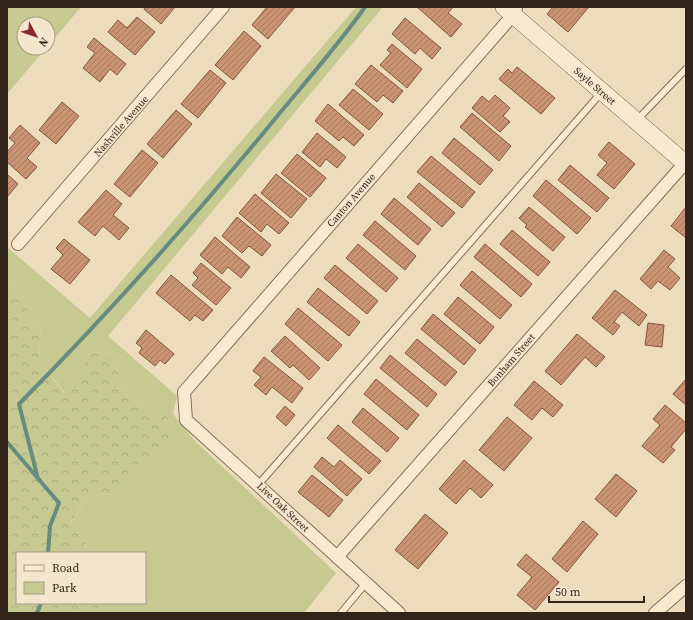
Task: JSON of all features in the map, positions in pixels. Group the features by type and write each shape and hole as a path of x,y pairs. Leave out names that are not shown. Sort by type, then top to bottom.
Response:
{"street":[{"name":"Nashville Avenue","path":"18,244 223,7"},
{"name":"Sayle Street","path":"511,10 685,164"},
{"name":"Canton Avenue","path":"184,392 511,10"},
{"name":"Bonham Street","path":"337,558 685,164"},
{"name":"Live Oak Street","path":"184,392 186,420 399,613"},
{"path":"655,613 686,586"}],"lane":[{"path":"636,121 686,69"},
{"path":"258,485 602,92"},
{"path":"341,613 366,583"}],"green space":[{"path":"7,7 81,7 56,37 56,16 16,16 16,56 39,56 7,94"},
{"path":"356,7 383,7 108,336 177,396 173,414 195,441 336,573 304,613 108,613 112,604 146,604 146,552 90,552 71,523 88,495 114,494 167,409 149,411 126,395 111,354 92,352 65,393 39,361 41,325 30,320 21,289 7,283 7,247 90,318"},
{"path":"7,283 21,289 30,320 41,325 39,361 64,393 92,352 111,354 126,395 149,411 167,409 169,443 114,494 88,495 71,522 90,552 16,552 16,604 112,604 108,613 7,613"}],"building":[{"path":"145,7 175,7 161,24 144,9"},
{"path":"267,7 295,7 268,39 252,25"},
{"path":"417,7 453,7 448,13 462,24 451,37"},
{"path":"553,7 588,8 568,32 547,14"},
{"path":"137,17 155,32 135,55 108,32 118,20 127,28"},
{"path":"405,18 441,48 432,59 420,48 415,54 392,34"},
{"path":"244,31 261,46 233,80 215,65"},
{"path":"94,38 126,64 117,75 110,69 100,82 83,68 95,53 87,47"},
{"path":"392,44 422,69 407,88 380,65 391,53 387,50"},
{"path":"371,65 403,91 393,103 383,95 377,102 355,84"},
{"path":"517,67 555,98 541,114 499,79 508,69 512,73"},
{"path":"210,70 226,83 198,118 181,104"},
{"path":"353,89 383,114 369,130 339,105"},
{"path":"495,95 510,108 503,116 510,122 500,132 472,108 482,96 489,102"},
{"path":"62,102 79,116 56,144 39,130"},
{"path":"328,104 364,135 354,146 343,137 339,141 315,121"},
{"path":"176,110 192,124 163,158 147,144"},
{"path":"472,113 511,146 499,161 460,127"},
{"path":"20,125 40,143 27,158 37,167 26,179 7,162 7,152 15,143 9,138"},
{"path":"317,133 346,157 337,168 326,159 320,167 302,152"},
{"path":"454,138 493,170 480,185 442,153"},
{"path":"609,142 635,164 614,189 597,175 607,163 598,155"},
{"path":"142,150 158,163 130,197 114,184"},
{"path":"297,154 326,178 310,197 281,173"},
{"path":"431,156 475,192 462,208 417,172"},
{"path":"570,165 609,198 597,212 558,180"},
{"path":"7,174 18,184 7,197"},
{"path":"276,174 307,199 291,218 261,193"},
{"path":"546,180 591,218 577,234 533,196"},
{"path":"419,183 455,213 442,227 407,197"},
{"path":"106,190 122,204 113,215 129,228 119,240 103,226 95,236 78,222"},
{"path":"255,194 289,223 279,234 267,224 261,232 239,213"},
{"path":"394,198 431,229 418,245 381,214"},
{"path":"529,207 565,237 553,251 525,227 527,225 519,218"},
{"path":"686,207 686,238 671,226"},
{"path":"237,217 271,245 262,256 249,246 242,253 222,236"},
{"path":"375,221 416,256 405,270 363,235"},
{"path":"512,230 550,262 538,276 500,244"},
{"path":"215,237 250,267 241,278 228,267 222,274 200,255"},
{"path":"64,239 90,260 70,284 51,269 63,255 56,248"},
{"path":"358,244 398,278 386,292 346,258"},
{"path":"485,244 532,284 521,297 474,257"},
{"path":"664,250 675,259 668,267 680,278 670,290 658,281 651,289 640,279"},
{"path":"201,263 231,288 216,305 192,285 198,278 193,273"},
{"path":"335,265 378,301 367,314 324,278"},
{"path":"472,271 512,305 500,319 460,285"},
{"path":"171,275 213,310 203,321 195,315 190,321 156,293"},
{"path":"318,288 360,322 349,336 307,302"},
{"path":"615,290 647,315 639,326 622,312 614,322 620,326 613,335 592,318"},
{"path":"458,297 494,327 480,344 444,314"},
{"path":"298,308 342,345 328,361 285,324"},
{"path":"433,314 476,350 464,365 421,329"},
{"path":"648,323 664,325 662,347 645,345"},
{"path":"146,330 174,354 165,364 160,360 155,366 139,353 142,348 136,343"},
{"path":"577,334 605,357 596,367 585,357 561,385 545,371"},
{"path":"285,336 320,368 309,380 293,365 290,368 271,351"},
{"path":"417,339 457,372 445,386 405,353"},
{"path":"390,355 437,394 427,407 380,368"},
{"path":"264,357 303,388 292,403 272,387 266,395 254,385 261,377 253,371"},
{"path":"376,379 419,415 407,430 364,394"},
{"path":"686,379 686,405 673,394"},
{"path":"534,381 563,405 553,417 542,408 532,420 514,405"},
{"path":"665,405 686,423 686,429 671,447 675,450 663,463 642,446 660,425 653,419"},
{"path":"285,406 295,415 286,426 276,417"},
{"path":"363,408 399,438 387,452 352,422"},
{"path":"507,417 532,438 504,471 479,450"},
{"path":"338,425 381,461 369,474 327,438"},
{"path":"322,457 334,467 340,460 362,479 347,496 314,467"},
{"path":"464,460 493,485 481,498 470,488 456,504 439,489"},
{"path":"616,474 637,491 616,517 595,499"},
{"path":"312,475 343,500 329,517 298,492"},
{"path":"425,514 448,533 418,569 395,550"},
{"path":"583,521 598,534 567,572 552,559"},
{"path":"526,554 559,582 535,610 517,595 532,577 517,565"}],"waterway":[{"path":"38,479 19,404 116,302 179,232 319,67 365,7"},
{"path":"7,442 59,503 50,526 48,552"},
{"path":"37,613 41,604"}]}
